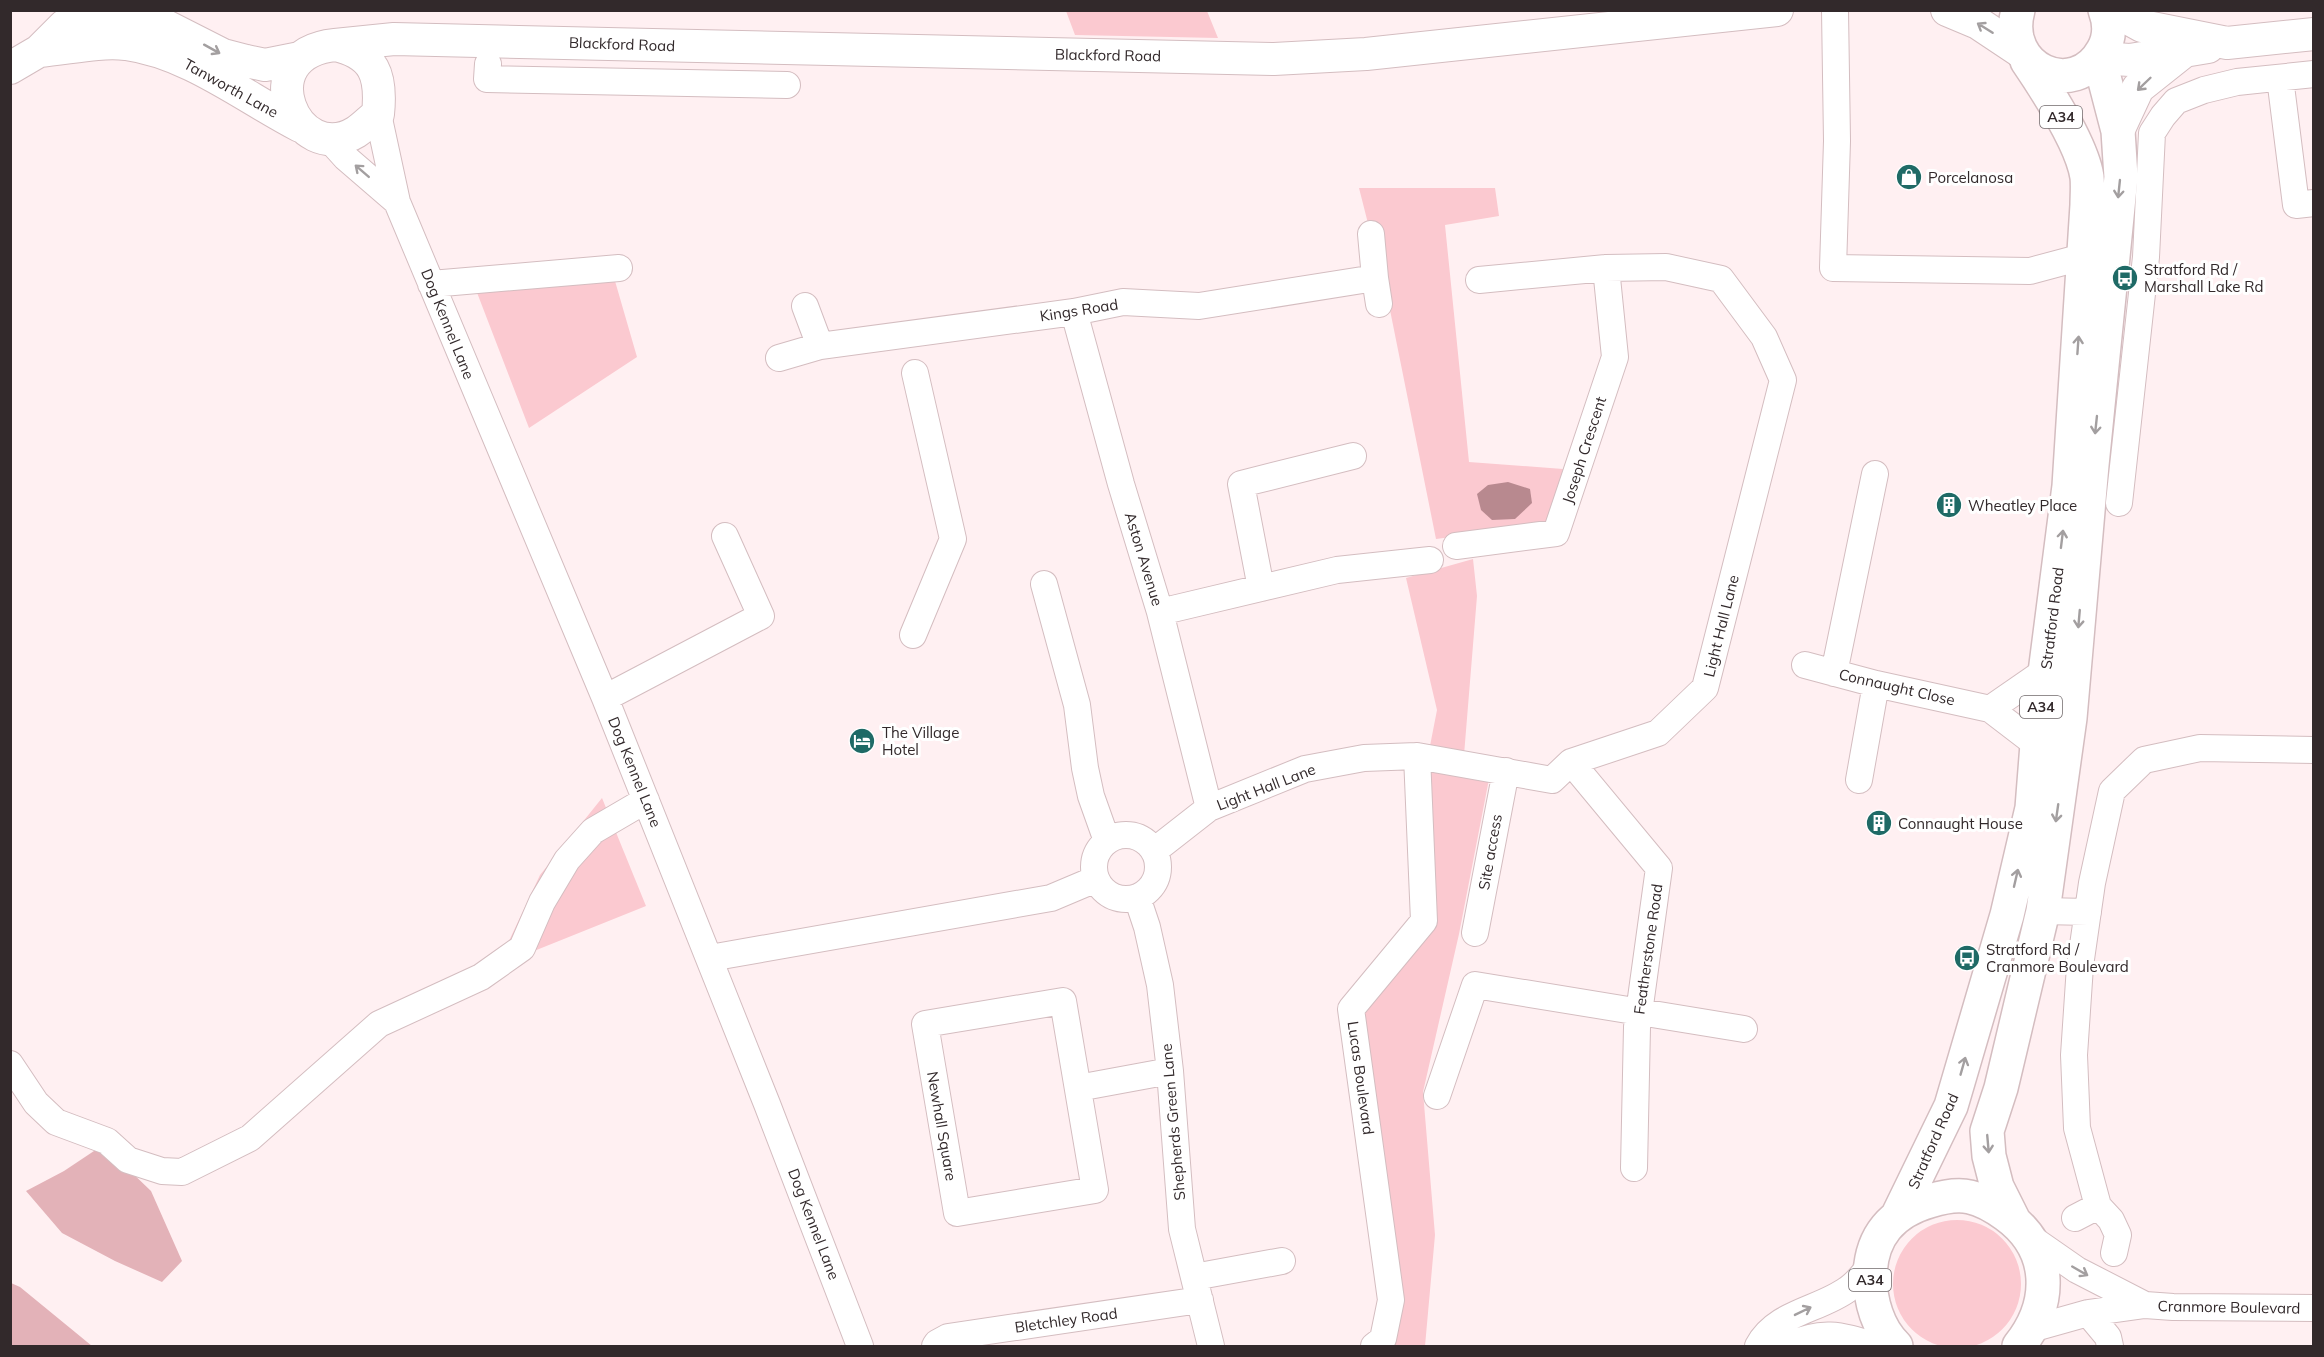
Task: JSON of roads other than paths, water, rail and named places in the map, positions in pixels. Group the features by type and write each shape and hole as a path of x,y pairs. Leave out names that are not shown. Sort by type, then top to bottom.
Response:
{"highway":[{"name":"A34","path":"2018,10 2015,24 2016,38 2024,56"},
{"path":"2024,56 2040,70 2056,75 2072,75 2087,69 2099,58 2106,45 2109,31 2105,10"},
{"name":"Stratford Road","path":"1898,1215 1952,1107 2007,915 2032,808 2045,670 2069,486 2087,178 2079,152 2045,87 2024,56"},
{"name":"Stratford Road","path":"2023,1230 1997,1187 1989,1156 1987,1131 2001,1088 2043,911 2070,718 2093,453 2121,177 2118,131 2099,58"},
{"name":"A34","path":"1896,1347 1889,1340 1877,1316 1871,1287 1872,1254 1882,1231 1898,1215 1921,1204 1947,1196 1969,1196 1989,1203 2023,1230 2041,1263 2044,1286 2040,1307 2023,1342"}],"main road":[{"name":"Blackford Road","path":"335,45 394,39 1274,59 1366,54 1778,10"},
{"path":"1947,10 1978,23 2024,56"},
{"path":"2113,10 2142,26 2227,43"},
{"name":"Tanworth Lane","path":"10,68 39,51 102,43 126,25 159,17 223,55 265,64 300,58"},
{"name":"Tanworth Lane","path":"126,25 177,58 300,126"},
{"path":"2099,58 2130,60 2227,43 2313,34"},
{"name":"Blackford Road","path":"379,82 389,70 410,53 436,40"},
{"path":"335,45 351,48 366,58 379,82 378,114 356,132 342,137 328,138 300,126 289,107 286,95 287,81 300,58 320,46 335,45"},
{"path":"2118,131 2138,88 2185,51"}],"street":[{"path":"1835,10 1837,141 1833,268 2030,271 2071,260 2084,260"},
{"path":"488,64 487,79 776,85 764,48"},
{"path":"2120,503 2146,257 2152,133 2176,101 2215,87 2313,74"},
{"path":"2280,78 2296,205 2313,202"},
{"name":"Dog Kennel Lane","path":"378,114 398,202 605,698 710,958 860,1347"},
{"name":"Dog Kennel Lane","path":"328,138 346,158 398,202"},
{"path":"1371,234 1379,304"},
{"name":"Light Hall Lane","path":"1155,851 1209,808 1305,769 1364,758 1417,756 1552,780 1571,762 1658,733 1705,688 1783,380 1764,338 1721,279 1666,267 1605,268 1479,280"},
{"path":"431,284 619,268"},
{"name":"Joseph Crescent","path":"1456,546 1556,533 1615,357 1605,268"},
{"name":"Kings Road","path":"779,358 820,346 1074,312 1123,302 1199,306 1375,278"},
{"path":"805,306 820,346"},
{"name":"Aston Avenue","path":"1074,312 1121,484 1160,612 1209,808"},
{"path":"913,635 953,539 915,373"},
{"path":"1261,588 1241,484 1353,456"},
{"path":"1834,673 1875,474"},
{"path":"605,698 761,616 724,536"},
{"path":"1160,612 1337,570 1430,560"},
{"path":"1044,584 1077,705 1091,796 1107,841"},
{"name":"Connaught Close","path":"1805,665 1876,684 1990,708 2037,745"},
{"path":"1990,708 2045,670"},
{"path":"1860,780 1876,684"},
{"path":"2114,1253 2118,1235 2111,1220 2098,1206 2077,1128 2074,1055 2080,966 2088,912 2112,791 2144,760 2200,748 2313,750"},
{"name":"Lucas Boulevard","path":"1374,1347 1383,1339 1391,1300 1351,1009 1424,921 1417,756"},
{"name":"Featherstone Road","path":"1571,762 1659,868 1637,1027 1634,1168"},
{"name":"Site access","path":"1475,933 1506,771"},
{"path":"10,1064 36,1103 56,1122 107,1141 128,1160 162,1171 182,1172 250,1138 379,1024 482,977 522,948 542,902 567,860 593,831 646,800"},
{"path":"1125,835 1135,836 1155,851 1158,866 1156,876 1152,885 1137,897 1117,898 1109,894 1096,879 1095,858 1099,848 1107,841 1125,835"},
{"path":"710,958 1051,898 1096,879"},
{"name":"Shepherds Green Lane","path":"1137,897 1147,927 1160,985 1170,1071 1182,1229 1211,1347"},
{"path":"2043,911 2088,912"},
{"path":"1437,1096 1475,985 1744,1029"},
{"name":"Newhall Square","path":"1063,1001 1078,1088 1095,1190 957,1213 925,1024 1063,1001"},
{"path":"1078,1088 1170,1071"},
{"path":"2075,1218 2098,1206"},
{"name":"Cranmore Boulevard","path":"2023,1230 2077,1270 2145,1305"},
{"name":"Bletchley Road","path":"935,1347 937,1343 948,1337 1197,1289 1282,1261"},
{"path":"1758,1347 1763,1337 1787,1318 1848,1289 1871,1265"},
{"name":"Cranmore Boulevard","path":"2023,1342 2088,1313 2145,1305 2313,1308"},
{"path":"2088,1313 2108,1337 2110,1347"},
{"path":"1786,1347 1803,1339 1827,1334 1850,1338 1875,1347"}],"place":[{"name":"Porcelanosa","path":"1909,177"},
{"name":"Stratford Rd / Marshall Lake Rd","path":"2125,278"},
{"name":"Wheatley Place","path":"1949,505"},
{"name":"The Village Hotel","path":"862,741"},
{"name":"Connaught House","path":"1879,823"},
{"name":"Stratford Rd / Cranmore Boulevard","path":"1967,958"}]}
